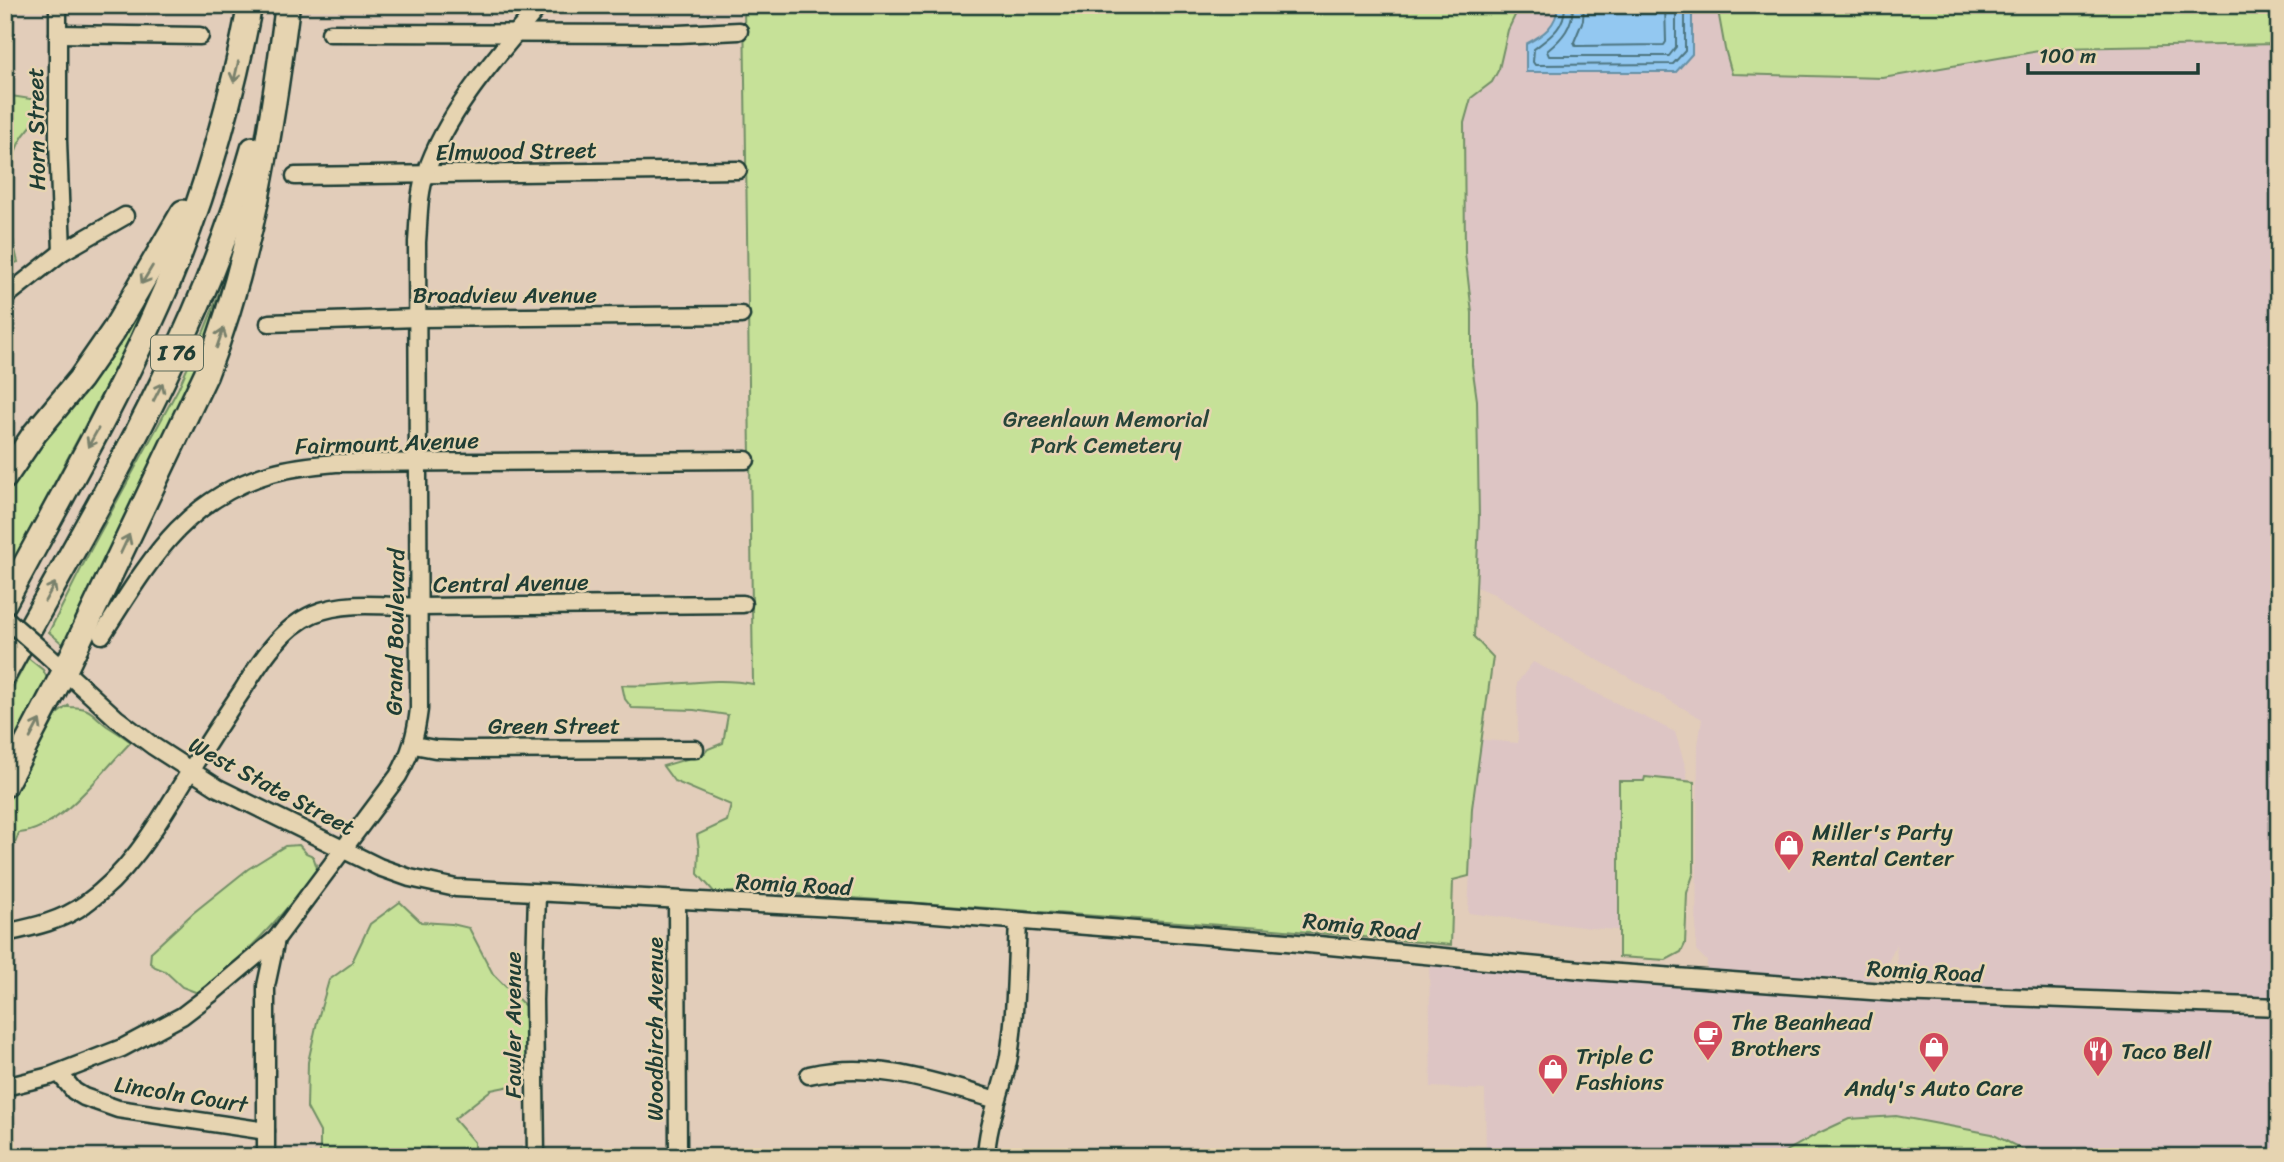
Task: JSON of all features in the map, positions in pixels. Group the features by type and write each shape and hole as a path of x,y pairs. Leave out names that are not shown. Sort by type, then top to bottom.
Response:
{"highway":[{"name":"I 76","path":"5,602 112,403 150,324 193,219 215,151 234,81 250,5"},
{"name":"I 76","path":"5,673 133,442 199,302 245,178 287,7"},
{"path":"5,785 64,673 206,374 232,302 258,194 276,99 287,7"},
{"path":"5,477 35,433 114,330 170,237 215,151"}],"street":[{"name":"Horn Street","path":"58,5 62,252"},
{"name":"Grand Boulevard","path":"5,1087 59,1073 122,1048 182,1016 212,993 276,939 398,776 414,745 419,709 417,242 425,174 454,116 515,33 540,5"},
{"path":"330,33 679,34 739,31"},
{"path":"58,34 200,36"},
{"name":"Elmwood Street","path":"295,176 738,170"},
{"path":"5,297 62,252 125,216"},
{"name":"Broadview Avenue","path":"269,323 418,318 741,315"},
{"name":"Fairmount Avenue","path":"102,635 137,580 175,530 194,511 226,490 272,473 336,463 746,460"},
{"name":"Central Avenue","path":"8,932 60,918 84,905 126,867 154,830 253,673 277,641 302,620 321,611 341,607 743,604"},
{"name":"West State Street","path":"5,618 116,718 190,771 240,800 379,867 438,884"},
{"name":"Green Street","path":"414,745 464,750 695,749"},
{"name":"Romig Road","path":"438,884 537,894 910,912 1287,942 1564,968 1899,993 2279,1007"},
{"name":"Fawler Avenue","path":"536,1157 534,1000 537,894"},
{"name":"Woodbirch Avenue","path":"677,901 678,1157"},
{"path":"986,1157 1009,1056 1018,921"},
{"path":"266,1157 267,986 276,939"},
{"path":"809,1075 829,1070 868,1069 906,1075 997,1100"},
{"name":"Lincoln Court","path":"59,1073 74,1091 108,1106 266,1131"}],"shaded area":[{"path":"1520,5 1717,5 1725,49 1733,74 1883,78 2056,48 2279,44 2279,1157 1486,1157 1485,1090 1431,1087 1429,956 1706,978 1707,961 1696,950 1698,745 1702,719 1561,639 1494,594 1476,587 1479,521 1477,400 1472,365 1472,313 1465,253 1464,123 1471,98 1492,82 1499,69 1508,30","holes":["1896,944 1899,993 1857,989 1886,967"]},
{"path":"1533,662 1675,732 1687,772 1690,878 1683,935 1591,928 1468,913 1476,739 1518,743 1517,683"}],"green space":[{"name":"Greenlawn Memorial Park Cemetery","path":"744,5 1520,5 1508,30 1499,69 1492,82 1471,98 1464,123 1465,253 1472,313 1472,365 1477,400 1479,518 1474,637 1493,657 1472,808 1469,876 1453,880 1451,945 1274,929 755,891 715,893 698,874 697,835 727,821 731,805 674,781 663,766 704,754 708,749 723,743 728,715 694,710 632,708 625,699 622,685 705,681 753,684"},
{"path":"1717,5 2279,5 2279,44 2056,48 1883,78 1732,74"},
{"path":"5,95 37,100 37,110 35,121 19,143 11,170 10,218 18,262 5,266"},
{"path":"250,215 194,385 66,647 49,632 178,389"},
{"path":"140,313 124,352 5,576 5,489"},
{"path":"28,658 43,670 48,680 5,773 5,703"},
{"path":"69,705 68,707 82,708 90,712 131,742 66,810 35,829 19,833 5,869 5,807 57,714"},
{"path":"1645,777 1694,782 1694,872 1687,893 1685,944 1681,952 1666,960 1619,957 1619,781 1644,781"},
{"path":"299,845 313,856 318,871 262,936 215,980 198,993 182,987 165,971 150,963 151,952 193,913 248,869 285,846"},
{"path":"400,902 421,922 469,928 493,974 529,1010 526,1083 491,1090 454,1119 474,1142 474,1154 450,1157 427,1148 416,1157 320,1157 320,1132 307,1108 308,1062 329,980 351,964 370,924"},
{"path":"1896,1116 1992,1134 2034,1155 1776,1157 1849,1119"}],"water":[{"path":"1558,5 1692,5 1692,54 1676,72 1526,72 1526,44 1548,29 1555,19"}],"place":[{"name":"Miller's Party Rental Center","path":"1789,872"},
{"name":"The Beanhead Brothers","path":"1708,1062"},
{"name":"Andy's Auto Care","path":"1934,1074"},
{"name":"Taco Bell","path":"2098,1078"},
{"name":"Triple C Fashions","path":"1553,1096"}]}
